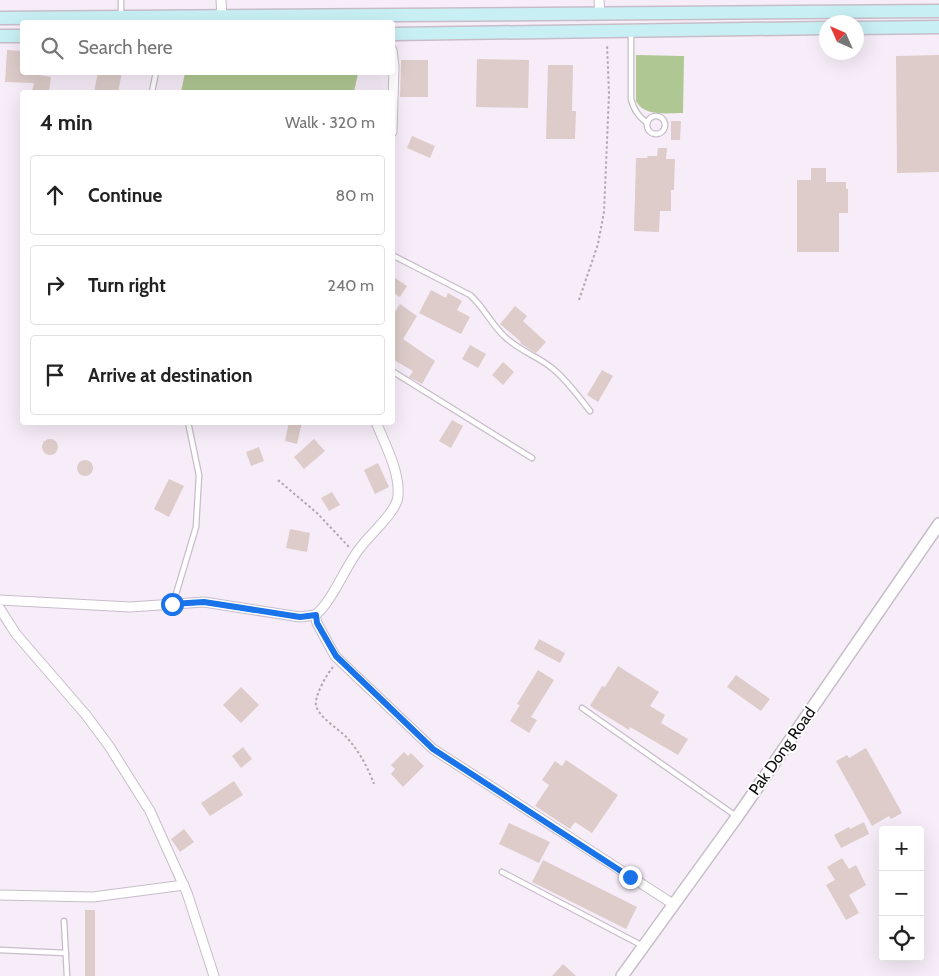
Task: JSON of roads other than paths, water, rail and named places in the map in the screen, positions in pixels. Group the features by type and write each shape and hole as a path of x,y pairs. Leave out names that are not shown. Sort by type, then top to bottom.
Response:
{"main road":[{"path":"0,18 939,11"},
{"path":"780,12 780,29"},
{"path":"552,14 552,32"},
{"path":"864,28 939,27"},
{"path":"395,34 819,28"},
{"path":"0,36 20,36"}],"street":[{"path":"221,0 222,16"},
{"path":"599,0 600,14"},
{"path":"393,90 394,75"},
{"path":"0,600 130,607 204,602 300,617 316,615 324,606 355,554 393,508 398,497 396,472 377,425"},
{"name":"Pak Dong Road","path":"622,976 737,817 939,524"},
{"path":"0,609 16,634 86,716 123,766 150,811 184,885 214,976"},
{"path":"316,615 317,623 339,660 433,749 673,904"},
{"path":"0,895 93,896 184,885"}],"lane":[{"path":"121,18 122,0"},
{"path":"631,31 631,99 633,108 647,123"},
{"path":"152,90 155,75"},
{"path":"395,258 470,295 479,303 502,335 518,348 551,367 570,385 590,411"},
{"path":"395,373 532,458"},
{"path":"172,604 196,527 199,475 189,425"},
{"path":"582,708 737,817"},
{"path":"502,872 643,946"},
{"path":"64,921 67,976"},
{"path":"0,950 66,953"}]}
